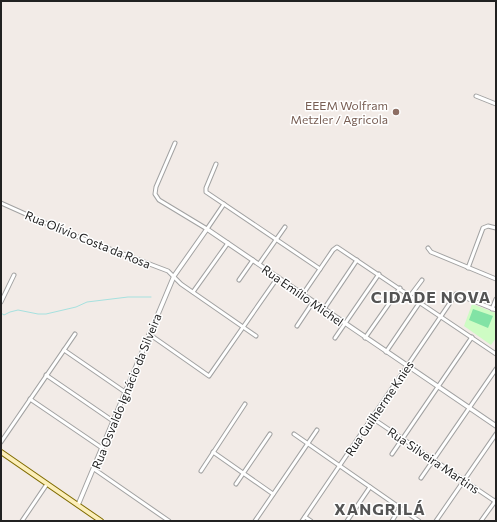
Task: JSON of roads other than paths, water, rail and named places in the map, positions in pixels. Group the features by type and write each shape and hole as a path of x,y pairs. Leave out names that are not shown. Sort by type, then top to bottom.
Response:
{"main road":[{"path":"1,452 101,521"}],"street":[{"path":"476,96 496,104"},
{"name":"Rua Emílio Michel","path":"175,143 156,187 155,194 159,200 228,243 496,426"},
{"path":"216,164 206,188 206,192 320,269"},
{"name":"Rua Olívio Costa da Rosa","path":"1,203 68,233 168,271 174,276"},
{"path":"207,229 224,204"},
{"path":"468,268 483,228 485,226 490,226 496,228"},
{"path":"259,264 285,227"},
{"name":"Rua Osvaldo Ignácio da Silveira","path":"78,505 174,276 207,229"},
{"path":"193,292 228,243"},
{"path":"303,294 336,248 340,249 496,354"},
{"path":"428,248 431,252 496,279"},
{"path":"239,280 252,260"},
{"path":"324,309 357,260"},
{"path":"335,338 379,274"},
{"path":"1,302 14,275"},
{"path":"174,276 181,284 256,336"},
{"path":"149,334 209,376 278,277"},
{"path":"410,296 422,280"},
{"path":"365,338 400,288"},
{"name":"Rua Guilherme Knies","path":"302,521 456,294 492,309"},
{"path":"496,299 492,309 496,310"},
{"path":"297,326 313,302"},
{"path":"386,352 420,302"},
{"path":"1,442 75,334"},
{"path":"392,454 472,337"},
{"path":"64,350 125,392"},
{"path":"421,478 496,369"},
{"path":"46,375 113,421"},
{"path":"30,399 102,448"},
{"path":"201,471 245,404"},
{"name":"Rua Silveira Martins","path":"372,418 496,501"},
{"path":"255,521 317,430"},
{"path":"236,484 270,434"},
{"path":"294,434 417,520"},
{"path":"436,521 496,434"},
{"path":"213,452 273,494"},
{"path":"94,469 168,521"},
{"path":"22,521 47,484"},
{"path":"347,521 370,487"},
{"path":"481,521 496,501"},
{"path":"392,521 400,508"},
{"path":"305,517 311,521"}],"waterway":[{"path":"1,313 4,315 18,310 46,314 76,307 87,302 128,297 151,297"}],"place":[{"name":"EEEM Wolfram Metzler / Agricola","path":"396,112"}],"district":[{"name":"CIDADE NOVA","path":"431,296"},
{"name":"XANGRILÁ","path":"380,508"}]}
